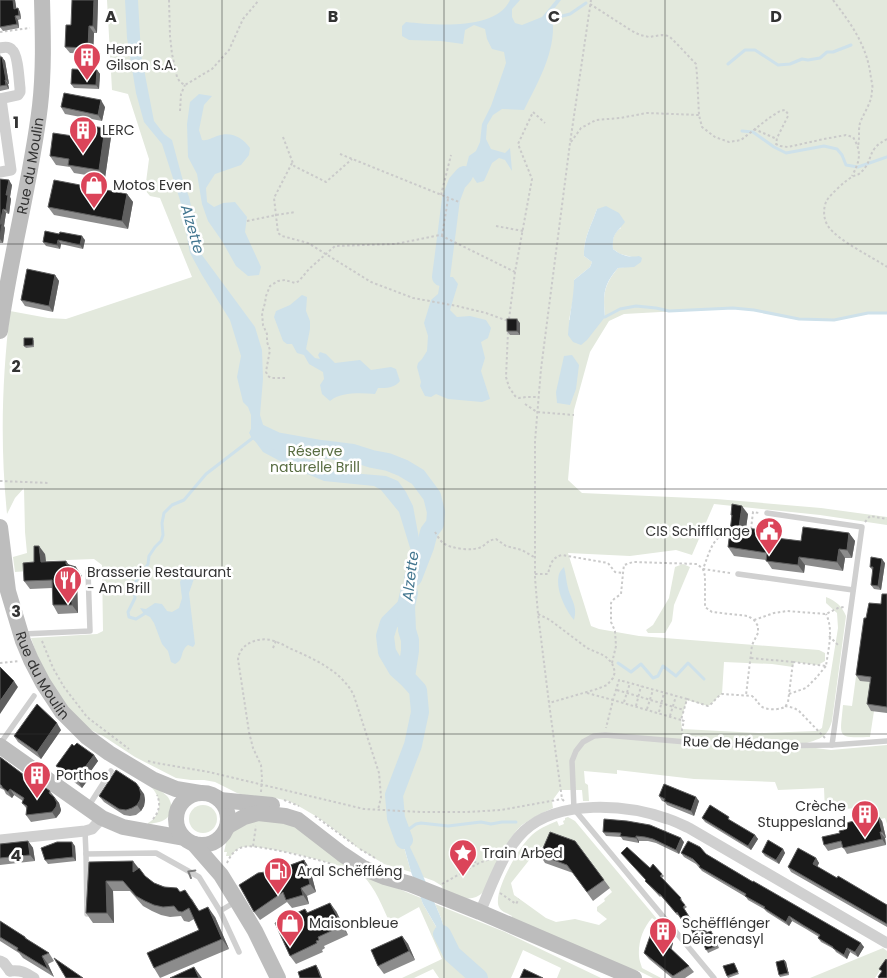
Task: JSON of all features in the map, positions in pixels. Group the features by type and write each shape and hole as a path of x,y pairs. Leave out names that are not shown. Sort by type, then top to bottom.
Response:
{"main road":[{"name":"Rue du Moulin","path":"0,332 4,277 26,192 36,137 42,84 42,0"},
{"name":"Rue du Moulin","path":"0,527 8,591 21,634 31,660 43,683 62,712 87,737 109,753 154,780"},
{"path":"0,745 87,809 123,827 202,845 216,841 225,831 244,817 258,813 285,816 298,820 363,868 385,877 439,890 480,912 634,978"},
{"path":"154,780 176,789 200,793"},
{"path":"154,780 170,796 177,813 177,824 180,832 221,875 255,931 278,978"},
{"path":"145,831 164,825 177,813 182,803 193,794 208,793 214,796 225,805 228,812 220,856 221,875"},
{"path":"220,800 288,808 316,823 348,848 410,884"},
{"path":"538,937 617,978"}],"street":[{"path":"0,48 10,48 15,53 20,88 18,95 0,99 11,170 0,172"},
{"path":"480,912 512,845 525,831 551,815 574,810 621,809 644,812 689,828 887,943"},
{"path":"0,840 85,831 92,829 102,818"},
{"path":"0,961 4,963 6,975 18,970 34,978"}],"lane":[{"path":"767,513 862,527 832,745"},
{"path":"21,634 90,631 88,572"},
{"path":"738,574 853,590"},
{"path":"0,745 34,696"},
{"name":"Rue de Hédange","path":"574,810 572,761 576,751 583,742 594,736 605,735 759,746 832,745 887,741"},
{"path":"87,809 111,771"},
{"path":"574,810 714,978"},
{"path":"85,831 86,914"},
{"path":"86,854 156,853 199,877 220,911 239,952"},
{"path":"220,911 237,901"}],"path":[{"path":"180,111 181,94 185,85 212,69 229,50 243,19 258,0"},
{"path":"148,761 250,781 352,807 384,811 467,812 501,810 562,799 548,703 534,574 536,412 570,143 591,0"},
{"path":"833,0 849,21 862,43 870,67 872,90 870,103 859,125 860,138 858,146"},
{"path":"169,1 172,54 177,77 185,85"},
{"path":"590,4 640,35 648,37 669,36 696,64 699,115 702,127 715,137 729,142 741,140 780,111 785,110 788,116 776,144 780,146 788,147 824,139 853,137 858,146 860,156 858,166 852,176 827,200 824,218 826,224 833,232 887,267"},
{"path":"0,32 43,26"},
{"path":"292,163 274,198 278,233 282,236 308,243 371,282 413,298 486,313 508,321 532,179 518,144 533,112 545,123"},
{"path":"570,143 581,128 596,120 647,113 699,115"},
{"path":"754,129 777,139"},
{"path":"283,136 294,166 326,182 352,159"},
{"path":"852,176 858,175 868,164 874,149 887,139"},
{"path":"340,154 458,202"},
{"path":"441,195 451,155"},
{"path":"442,236 448,198"},
{"path":"248,221 296,212"},
{"path":"496,226 523,230"},
{"path":"285,378 271,378 266,372 270,350 263,325 262,313 266,296 270,286 278,281 285,280 295,283 299,281 309,268 335,246 395,244 440,235 515,272"},
{"path":"508,331 506,377 509,387 515,396 519,398 526,396 538,397"},
{"path":"525,404 536,412 574,415"},
{"path":"0,481 50,483"},
{"path":"750,532 753,512 767,513"},
{"path":"862,527 870,516 887,519"},
{"path":"730,530 716,539 703,569 705,576 705,607 712,612 748,616 758,626 758,633 752,645 746,695"},
{"path":"435,532 442,542 450,547 472,549 496,539 506,546 522,550 534,557"},
{"path":"534,574 548,574 549,566 559,555 608,563 615,572 622,573"},
{"path":"548,703 597,689 607,684 613,678 612,663 616,646 616,631 611,622 611,604 621,594 624,565 632,562 697,564 703,569 738,574"},
{"path":"754,620 774,612 826,614 838,608 851,606"},
{"path":"538,614 550,620 587,648 605,656 612,663"},
{"path":"789,694 806,688 826,666 829,620 826,614"},
{"path":"39,633 53,668 64,687 87,717 130,750"},
{"path":"829,636 845,652"},
{"path":"262,785 261,766 253,748 249,732 238,659 240,650 246,644 262,640 276,641 320,662 350,688 379,773 381,797 378,810"},
{"path":"272,648 276,641"},
{"path":"751,658 826,666"},
{"path":"0,663 31,660"},
{"path":"613,678 708,706 722,694 752,696 765,708 781,709 788,702 794,662"},
{"path":"605,735 619,680"},
{"path":"624,704 630,683"},
{"path":"636,707 641,686"},
{"path":"616,690 684,710"},
{"path":"647,710 653,690"},
{"path":"584,692 684,721 682,729 683,742"},
{"path":"658,713 664,693"},
{"path":"670,717 676,696"},
{"path":"681,720 687,700"},
{"path":"786,706 799,710 832,745"},
{"path":"145,831 146,823 155,816 159,805 156,792 150,786 165,764"},
{"path":"221,875 227,871 227,862 231,856 242,847 253,846 304,856 332,864"},
{"path":"460,853 464,852 470,861 478,863"},
{"path":"439,890 478,863 500,856 505,858"},
{"path":"497,900 498,892 516,904 520,899"}],"green space":[{"name":"Réserve naturelle Brill","path":"107,0 887,0 887,313 868,313 834,320 799,319 733,308 624,314 609,321 590,352 574,410 568,480 582,493 716,499 821,508 887,517 887,525 820,515 714,504 692,555 676,550 630,556 568,553 591,626 639,636 819,650 825,653 825,661 818,665 794,662 793,667 724,662 722,694 708,706 687,700 681,720 682,729 759,733 817,731 822,728 838,628 837,613 826,603 826,597 838,604 846,616 832,721 827,733 800,746 831,750 887,745 887,824 885,818 860,824 855,808 825,811 824,788 778,790 775,782 694,779 617,770 617,774 584,771 585,783 588,785 589,801 583,801 582,790 560,790 552,801 553,808 530,820 516,831 500,856 483,892 473,898 463,898 441,890 442,886 423,877 397,822 411,872 384,864 358,848 319,818 289,801 275,798 251,797 237,793 215,782 176,778 135,757 103,736 85,727 68,709 51,684 38,658 31,638 97,634 103,631 102,565 94,559 41,561 29,571 15,572 13,557 27,553 24,488 15,498 7,514 3,462 5,362 10,311 48,318 66,319 192,277 160,198 150,196 145,190 149,159 128,94 112,90","holes":["597,209 621,228 614,237 613,249 620,254 632,257 625,267 618,268 609,280 604,297 605,317 569,320 574,295 574,280 590,267 592,262 584,256 584,250 586,238"]},
{"path":"683,564 690,567 674,605 672,621 665,633 648,633 646,630 653,625 669,598 675,567"},
{"path":"863,625 875,683 871,710 874,711 870,737 851,737 843,734 841,730 843,705 852,706"},
{"path":"153,786 167,796 172,809 170,815 164,820 148,824 156,816 159,807 158,797 152,788"},
{"path":"203,805 213,809 217,819 213,829 203,833 193,829 189,819 193,809"},
{"path":"568,817 575,821 657,919 652,918 644,931 640,940 639,958 642,968 661,978 653,978 639,971 613,965 511,918 512,916 500,909 498,900 503,881 525,842 536,832 557,821 559,826 564,824 565,818","holes":["552,841 581,849 612,892 597,907 597,911 607,919 599,925 575,919 556,922 546,918 514,895 511,883 538,849"]},
{"path":"285,819 362,874 421,898 450,951 435,904 505,932 601,978 557,978 561,968 523,950 511,978 439,978 433,969 414,978 402,978 442,959 419,907 390,923 371,886 363,876 355,872 324,861 267,848 243,847 237,849 231,856 226,856 227,852 224,852 227,839 244,821"},
{"path":"883,948 887,951 887,960 875,978 810,978"}],"water":[{"path":"125,0 138,0 141,54 154,121 164,134 172,140 189,197 202,255 255,327 262,350 263,379 260,415 265,431 300,457 319,462 328,471 386,476 398,481 413,506 420,548 413,584 414,591 406,616 389,623 403,604 406,583 410,573 411,551 399,512 381,490 374,486 324,481 293,468 263,452 249,433 251,429 251,415 248,407 243,402 237,377 241,356 230,320 190,253 180,200 162,144 144,122 136,93 127,38"},
{"path":"510,0 520,0 512,9 512,17 515,23 522,25 542,17 556,0 561,0 550,14 553,36 548,58 524,110 502,109 493,115 487,125 486,139 491,149 505,153 510,148 512,171 505,160 499,158 492,163 484,181 477,183 473,177 464,175 469,156 476,151 480,142 482,124 491,106 506,63 504,52 492,49 485,29 474,25 465,30 463,44 409,40 402,36 402,26 406,22 448,25 478,21 492,17 503,10"},
{"path":"199,94 212,96 204,105 199,130 202,140 227,134 240,138 250,148 249,155 241,165 215,174 206,188 207,202 214,207 223,203 235,202 247,217 245,232 261,267 259,275 248,276 236,266 208,221 202,204 197,174 188,157 187,124 190,102"},
{"path":"606,206 619,213 625,222 614,237 613,249 625,256 639,256 642,258 641,262 634,267 618,268 613,274 605,291 605,317 581,345 573,342 568,335 574,280 590,267 592,262 584,256 586,238 597,209"},
{"path":"441,277 453,277 458,284 450,310 457,317 470,316 486,320 491,328 488,338 481,342 485,358 481,371 490,399 482,402 448,399 436,394 431,397 425,396 420,386 421,382 417,367 427,351 428,336 424,323 431,300 438,294"},
{"path":"302,295 307,297 306,311 310,321 306,349 315,358 320,359 318,355 320,352 326,354 335,363 360,360 371,370 391,367 396,369 400,381 390,387 378,388 375,394 357,393 340,396 330,401 322,394 320,385 324,379 323,372 309,364 304,355 297,353 292,344 287,344 283,341 274,317 276,311 290,305"},
{"path":"572,355 579,365 576,389 570,405 557,403 556,392 564,356"},
{"path":"191,566 196,573 189,593 195,644 193,647 188,645 185,648 180,660 175,664 171,662 168,651 162,644 154,623 140,608 146,609 155,603 162,604 167,611 172,612 179,608 182,598 180,582 186,567"},
{"path":"564,567 568,588 575,607 574,620 564,605 558,586 559,574"},
{"path":"396,818 441,918 452,954 423,904 411,872"}],"building":[{"path":"0,0 13,0 14,9 18,8 19,15 15,16 17,24 0,27"},
{"path":"72,0 94,0 93,26 89,26 88,48 65,47 66,25 71,25"},
{"path":"0,57 2,57 6,85 0,86"},
{"name":"Henri Gilson S.A.","path":"72,69 97,70 96,85 71,84"},
{"path":"64,93 101,100 98,115 61,107"},
{"name":"LERC","path":"75,124 105,128 99,170 68,165 69,159 50,156 53,133 73,136"},
{"path":"0,179 9,180 6,210 3,209 0,224"},
{"name":"Motos Even","path":"54,180 127,194 122,221 48,207"},
{"path":"45,231 82,236 80,245 58,240 57,245 43,242"},
{"path":"27,269 55,275 49,306 21,300"},
{"path":"507,319 517,319 517,331 507,331"},
{"path":"24,338 33,338 33,345 24,346"},
{"path":"732,504 742,506 739,527 769,531 768,537 801,541 803,527 849,533 847,550 839,549 837,562 799,557 798,565 766,561 767,553 728,547"},
{"path":"34,546 39,546 41,562 66,561 66,564 76,567 71,573 72,605 53,605 52,580 24,581 23,563 34,562"},
{"path":"871,557 882,559 878,586 871,585 873,567 870,567"},
{"path":"882,594 887,594 887,707 867,704 871,677 856,675 864,618 866,618 869,603 881,604"},
{"path":"0,667 14,681 0,701"},
{"path":"37,704 57,723 37,752 14,736"},
{"path":"77,743 94,755 83,770 85,771 78,781 56,766 72,744 74,746"},
{"name":"Porthos","path":"0,757 50,791 49,793 57,803 52,812 26,815 27,806 22,803 24,798 10,789 8,792 0,784"},
{"path":"116,770 136,783 141,794 137,805 126,810 119,809 99,796"},
{"path":"664,784 696,797 691,811 664,801 665,799 659,796"},
{"path":"710,805 729,817 728,819 755,835 748,846 702,818"},
{"path":"878,815 882,839 843,848 841,841 824,845 822,837 840,833 839,831 844,830 842,824"},
{"path":"604,819 650,825 681,838 676,850 645,837 636,836 636,838 620,836 621,833 603,832"},
{"path":"550,832 575,841 604,880 587,892 567,865 540,855"},
{"path":"768,840 783,849 776,860 762,852"},
{"path":"28,841 30,855 0,858 0,844"},
{"path":"688,841 753,882 861,943 855,952 847,948 844,955 818,938 820,935 789,916 786,922 745,896 746,894 699,867 693,859 681,853"},
{"path":"57,842 72,842 73,857 45,860 41,848"},
{"path":"627,847 650,868 653,864 662,874 660,876 681,898 685,905 683,907 690,918 683,922 677,912 645,881 621,853"},
{"path":"798,848 816,858 813,864 837,878 838,876 887,905 887,924 788,867"},
{"name":"Aral Schëffléng","path":"304,860 310,884 301,888 303,895 286,900 283,892 254,912 239,885 258,873 265,872 266,874"},
{"path":"133,861 133,872 139,868 154,883 164,887 177,888 180,892 185,890 199,911 208,907 222,939 154,968 147,953 199,930 189,908 182,912 178,911 174,906 163,907 154,905 136,896 123,881 106,881 107,913 86,913 89,862"},
{"path":"330,903 342,926 318,937 317,943 290,956 275,923 305,909 307,913"},
{"path":"0,921 49,953 42,956 48,969 0,937"},
{"path":"702,921 706,932 694,937 690,925"},
{"name":"Schëfflénger Déierenasyl","path":"655,922 669,937 666,944 689,966 673,976 644,953"},
{"path":"711,931 717,946 706,950 700,935"},
{"path":"402,936 409,951 378,966 371,950"},
{"path":"54,958 83,978 66,978"},
{"path":"886,959 887,978 879,978 882,971 879,969"},
{"path":"784,960 788,973 779,975 776,962"},
{"path":"734,963 738,972 727,976 723,966"},
{"path":"316,965 321,978 300,978 298,972"},
{"path":"194,967 199,978 170,978"},
{"path":"524,969 543,978 520,978"}],"waterway":[{"path":"551,19 570,14 586,3"},
{"path":"728,64 745,50 755,50 778,65 790,64 802,59 820,58 827,52 833,52 851,45"},
{"path":"742,131 753,132 786,153 824,146 837,149 846,165 858,167 887,157"},
{"path":"441,277 451,199 457,183 464,175"},
{"path":"605,317 620,309 636,306 669,311 733,308 799,319 834,320 868,313 887,313"},
{"path":"259,433 276,441 353,453 388,462 418,477 432,496 436,512 435,524 429,532 413,578"},
{"path":"144,614 136,619 129,617 128,612 135,598 134,584 148,564 149,556 161,541 164,513 172,505 184,500 206,474 254,437"},
{"name":"Alzette","path":"404,840 396,818 394,795 413,745 420,712 418,690 406,677 410,651 406,606 409,593"},
{"path":"406,606 389,623 385,636 387,652 397,669 406,677"},
{"path":"618,663 631,672 641,664 653,678 658,676 663,666 676,676 688,663 704,679"},
{"path":"402,834 416,824 421,823 448,826 481,822 491,824 516,822"},
{"name":"Alzette","path":"442,934 452,954 479,978"}],"place":[{"name":"Henri Gilson S.A.","path":"87,81"},
{"name":"LERC","path":"83,154"},
{"name":"Motos Even","path":"94,209"},
{"name":"CIS Schifflange","path":"769,555"},
{"name":"Brasserie Restaurant - Am Brill","path":"68,604"},
{"name":"Porthos","path":"37,799"},
{"name":"Crèche Stuppesland","path":"865,838"},
{"name":"Train Arbed","path":"463,877"},
{"name":"Aral Schëffléng","path":"278,895"},
{"name":"Maisonbleue","path":"290,947"},
{"name":"Schëfflénger Déierenasyl","path":"663,955"}]}
